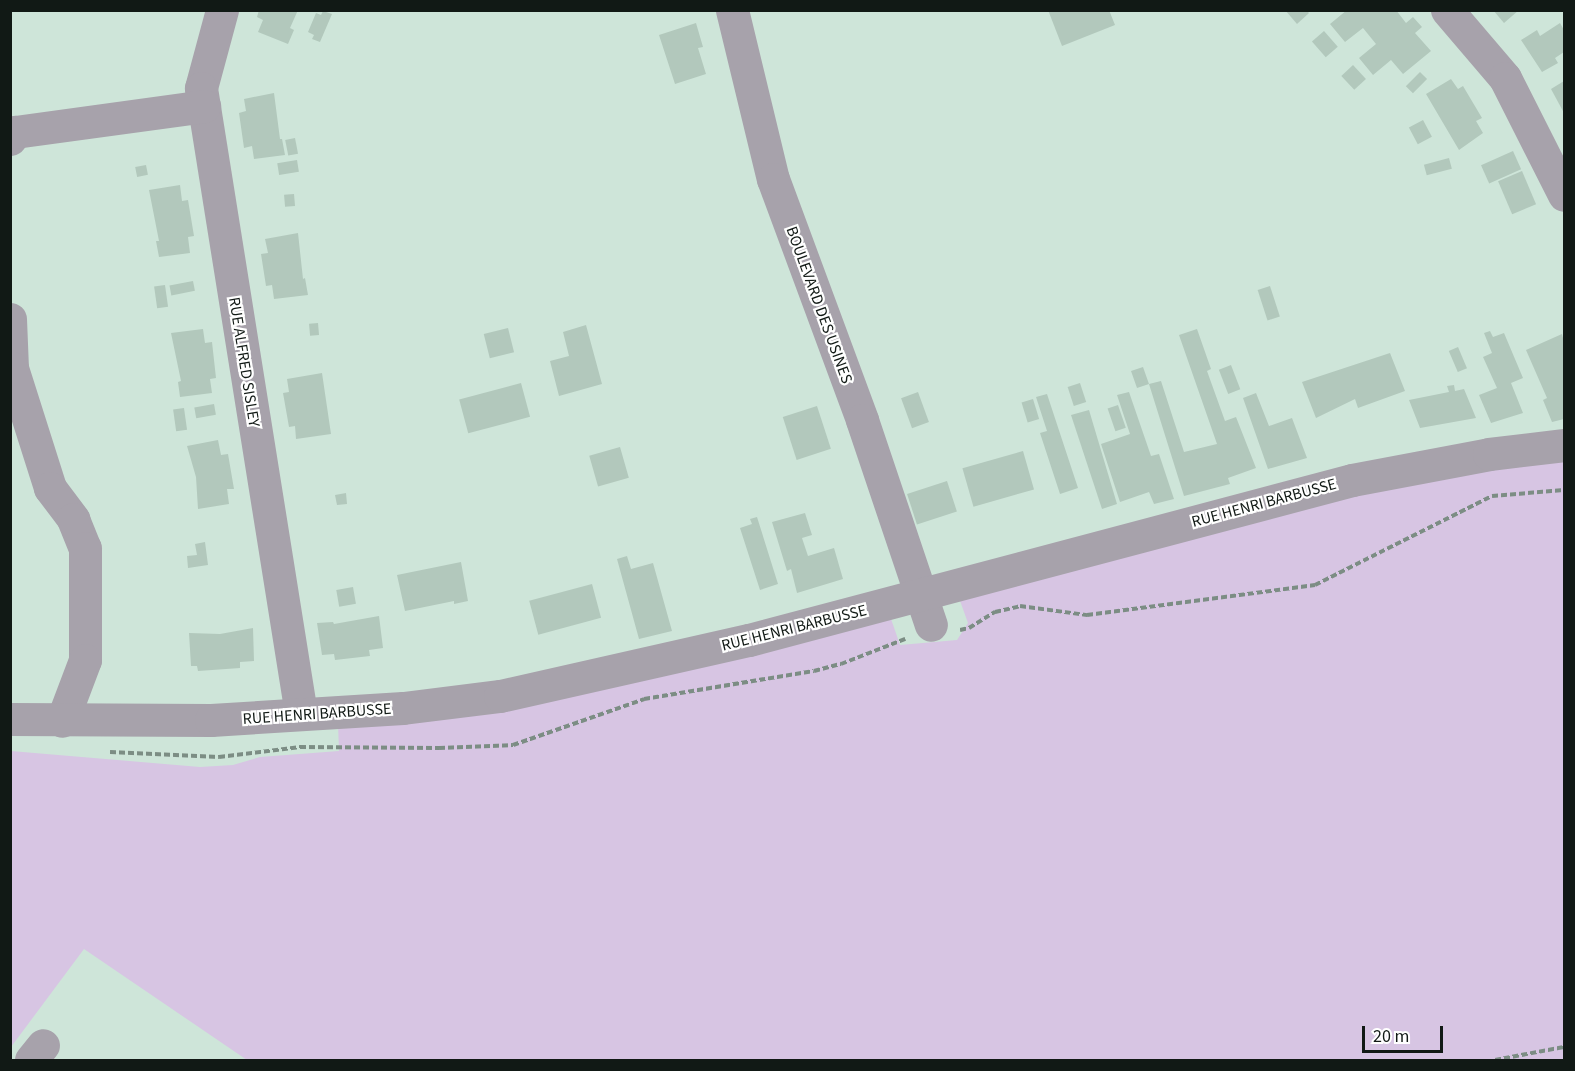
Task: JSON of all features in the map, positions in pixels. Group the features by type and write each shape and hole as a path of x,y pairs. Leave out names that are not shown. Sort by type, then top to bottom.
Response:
{"street":[{"name":"RUE ALFRED SISLEY","path":"222,10 201,88 301,714"},
{"name":"BOULEVARD DES USINES","path":"732,10 773,179 862,420 926,610"},
{"path":"1447,10 1505,78 1564,195"},
{"path":"10,139 15,132 204,106"},
{"path":"10,319 12,368 50,488 73,519 85,548 85,660 62,720"},
{"name":"RUE HENRI BARBUSSE","path":"10,719 211,720 403,708 510,694 726,645 926,610 1352,480 1489,454 1564,445"}],"path":[{"path":"1495,1060 1564,1047"}],"shaded area":[{"path":"1564,456 1564,1060 247,1060 84,949 11,1047 11,751 200,767 233,765 260,757 339,751 338,723 889,613 900,645 957,640 968,623 959,598 1330,498"}],"building":[{"path":"259,10 298,10 290,28 294,30 288,44 258,32 263,20 257,17"},
{"path":"1048,10 1109,10 1115,25 1062,46"},
{"path":"1285,10 1306,10 1309,13 1297,24"},
{"path":"1347,10 1396,10 1406,23 1413,17 1422,27 1415,33 1431,51 1403,74 1391,60 1373,75 1359,58 1376,44 1363,28 1345,42 1330,24"},
{"path":"1493,10 1519,10 1504,23"},
{"path":"323,11 332,14 320,42 312,39 314,35 308,32 316,13 321,15"},
{"path":"696,23 703,47 698,48 706,74 675,84 659,35"},
{"path":"1560,23 1564,30 1564,52 1555,58 1558,63 1542,72 1521,40 1537,30 1540,36"},
{"path":"1324,31 1338,47 1326,57 1312,41"},
{"path":"1353,65 1366,79 1354,90 1341,76"},
{"path":"1420,72 1427,79 1413,93 1406,86"},
{"path":"1451,79 1458,89 1463,86 1482,118 1476,121 1483,133 1459,150 1426,94"},
{"path":"1564,81 1564,113 1551,89"},
{"path":"274,93 280,139 282,139 285,155 254,159 252,146 244,148 239,113 246,111 244,99"},
{"path":"1423,120 1432,137 1418,144 1409,128"},
{"path":"295,138 298,154 288,156 285,140"},
{"path":"1513,151 1521,169 1489,184 1481,165"},
{"path":"1449,158 1452,169 1427,175 1424,165"},
{"path":"297,160 299,172 279,175 277,163"},
{"path":"146,165 148,175 137,177 135,167"},
{"path":"1522,171 1536,204 1512,214 1498,181"},
{"path":"180,185 182,201 188,200 194,236 188,237 190,253 159,257 156,241 159,241 149,190"},
{"path":"294,194 295,206 285,207 284,195"},
{"path":"298,233 303,279 305,278 308,295 274,299 272,285 266,286 261,254 268,253 265,239"},
{"path":"193,281 195,291 171,295 169,286"},
{"path":"165,285 168,307 157,308 154,287"},
{"path":"1270,286 1280,316 1268,320 1258,290"},
{"path":"318,323 319,335 310,336 309,324"},
{"path":"586,325 602,384 559,396 550,361 569,356 563,332"},
{"path":"508,328 514,352 490,358 484,334"},
{"path":"203,329 205,343 212,342 216,378 210,379 212,393 180,397 178,382 181,381 171,333"},
{"path":"1197,329 1211,369 1207,371 1225,421 1236,417 1256,468 1228,478 1230,484 1184,496 1149,384 1161,381 1184,452 1217,444 1179,335"},
{"path":"1490,331 1493,337 1504,333 1523,378 1511,383 1523,413 1491,423 1479,395 1497,388 1483,357 1492,353 1484,333"},
{"path":"1562,334 1564,342 1564,419 1552,422 1543,400 1547,398 1526,350"},
{"path":"1458,347 1467,368 1458,372 1449,351"},
{"path":"1390,353 1405,391 1358,408 1355,399 1316,418 1302,382"},
{"path":"1231,365 1240,389 1228,394 1219,370"},
{"path":"1143,367 1149,384 1137,388 1131,371"},
{"path":"322,373 331,434 296,439 295,426 289,427 283,393 289,392 287,379"},
{"path":"521,383 530,417 468,433 459,400"},
{"path":"1080,383 1086,402 1074,406 1068,387"},
{"path":"1454,385 1455,391 1464,389 1476,418 1420,428 1409,400 1449,392 1447,386"},
{"path":"918,392 929,422 912,428 901,398"},
{"path":"1129,392 1151,456 1159,454 1174,499 1154,504 1149,492 1120,502 1101,444 1130,434 1117,395"},
{"path":"1256,393 1269,426 1292,418 1307,458 1268,469 1243,398"},
{"path":"1047,394 1078,488 1060,494 1040,433 1047,431 1036,397"},
{"path":"1033,399 1039,419 1028,423 1022,403"},
{"path":"214,404 216,415 196,418 194,407"},
{"path":"1118,405 1126,428 1115,431 1108,409"},
{"path":"817,406 831,449 797,460 783,417"},
{"path":"184,408 187,430 176,431 173,410"},
{"path":"1089,410 1117,504 1102,509 1071,415"},
{"path":"218,440 221,455 228,454 234,489 227,489 229,504 198,509 196,477 187,446"},
{"path":"620,447 629,478 598,487 589,456"},
{"path":"1023,451 1034,489 973,507 962,468"},
{"path":"947,481 957,511 917,524 907,494"},
{"path":"346,493 347,504 337,505 335,495"},
{"path":"805,513 812,535 802,538 808,556 834,548 843,579 797,593 791,569 787,571 772,522"},
{"path":"757,517 778,584 760,590 740,528 752,524 750,519"},
{"path":"205,542 208,565 188,568 187,556 197,555 195,544"},
{"path":"627,556 631,569 653,563 672,631 639,639 617,559"},
{"path":"461,562 468,601 454,604 454,601 405,611 397,575"},
{"path":"592,584 601,618 538,635 529,601"},
{"path":"353,587 356,604 339,607 336,590"},
{"path":"379,616 383,648 369,650 370,656 335,660 334,654 322,655 317,623 333,622 334,624"},
{"path":"253,628 254,661 240,662 240,668 198,671 197,666 191,666 189,633 220,634"}]}
